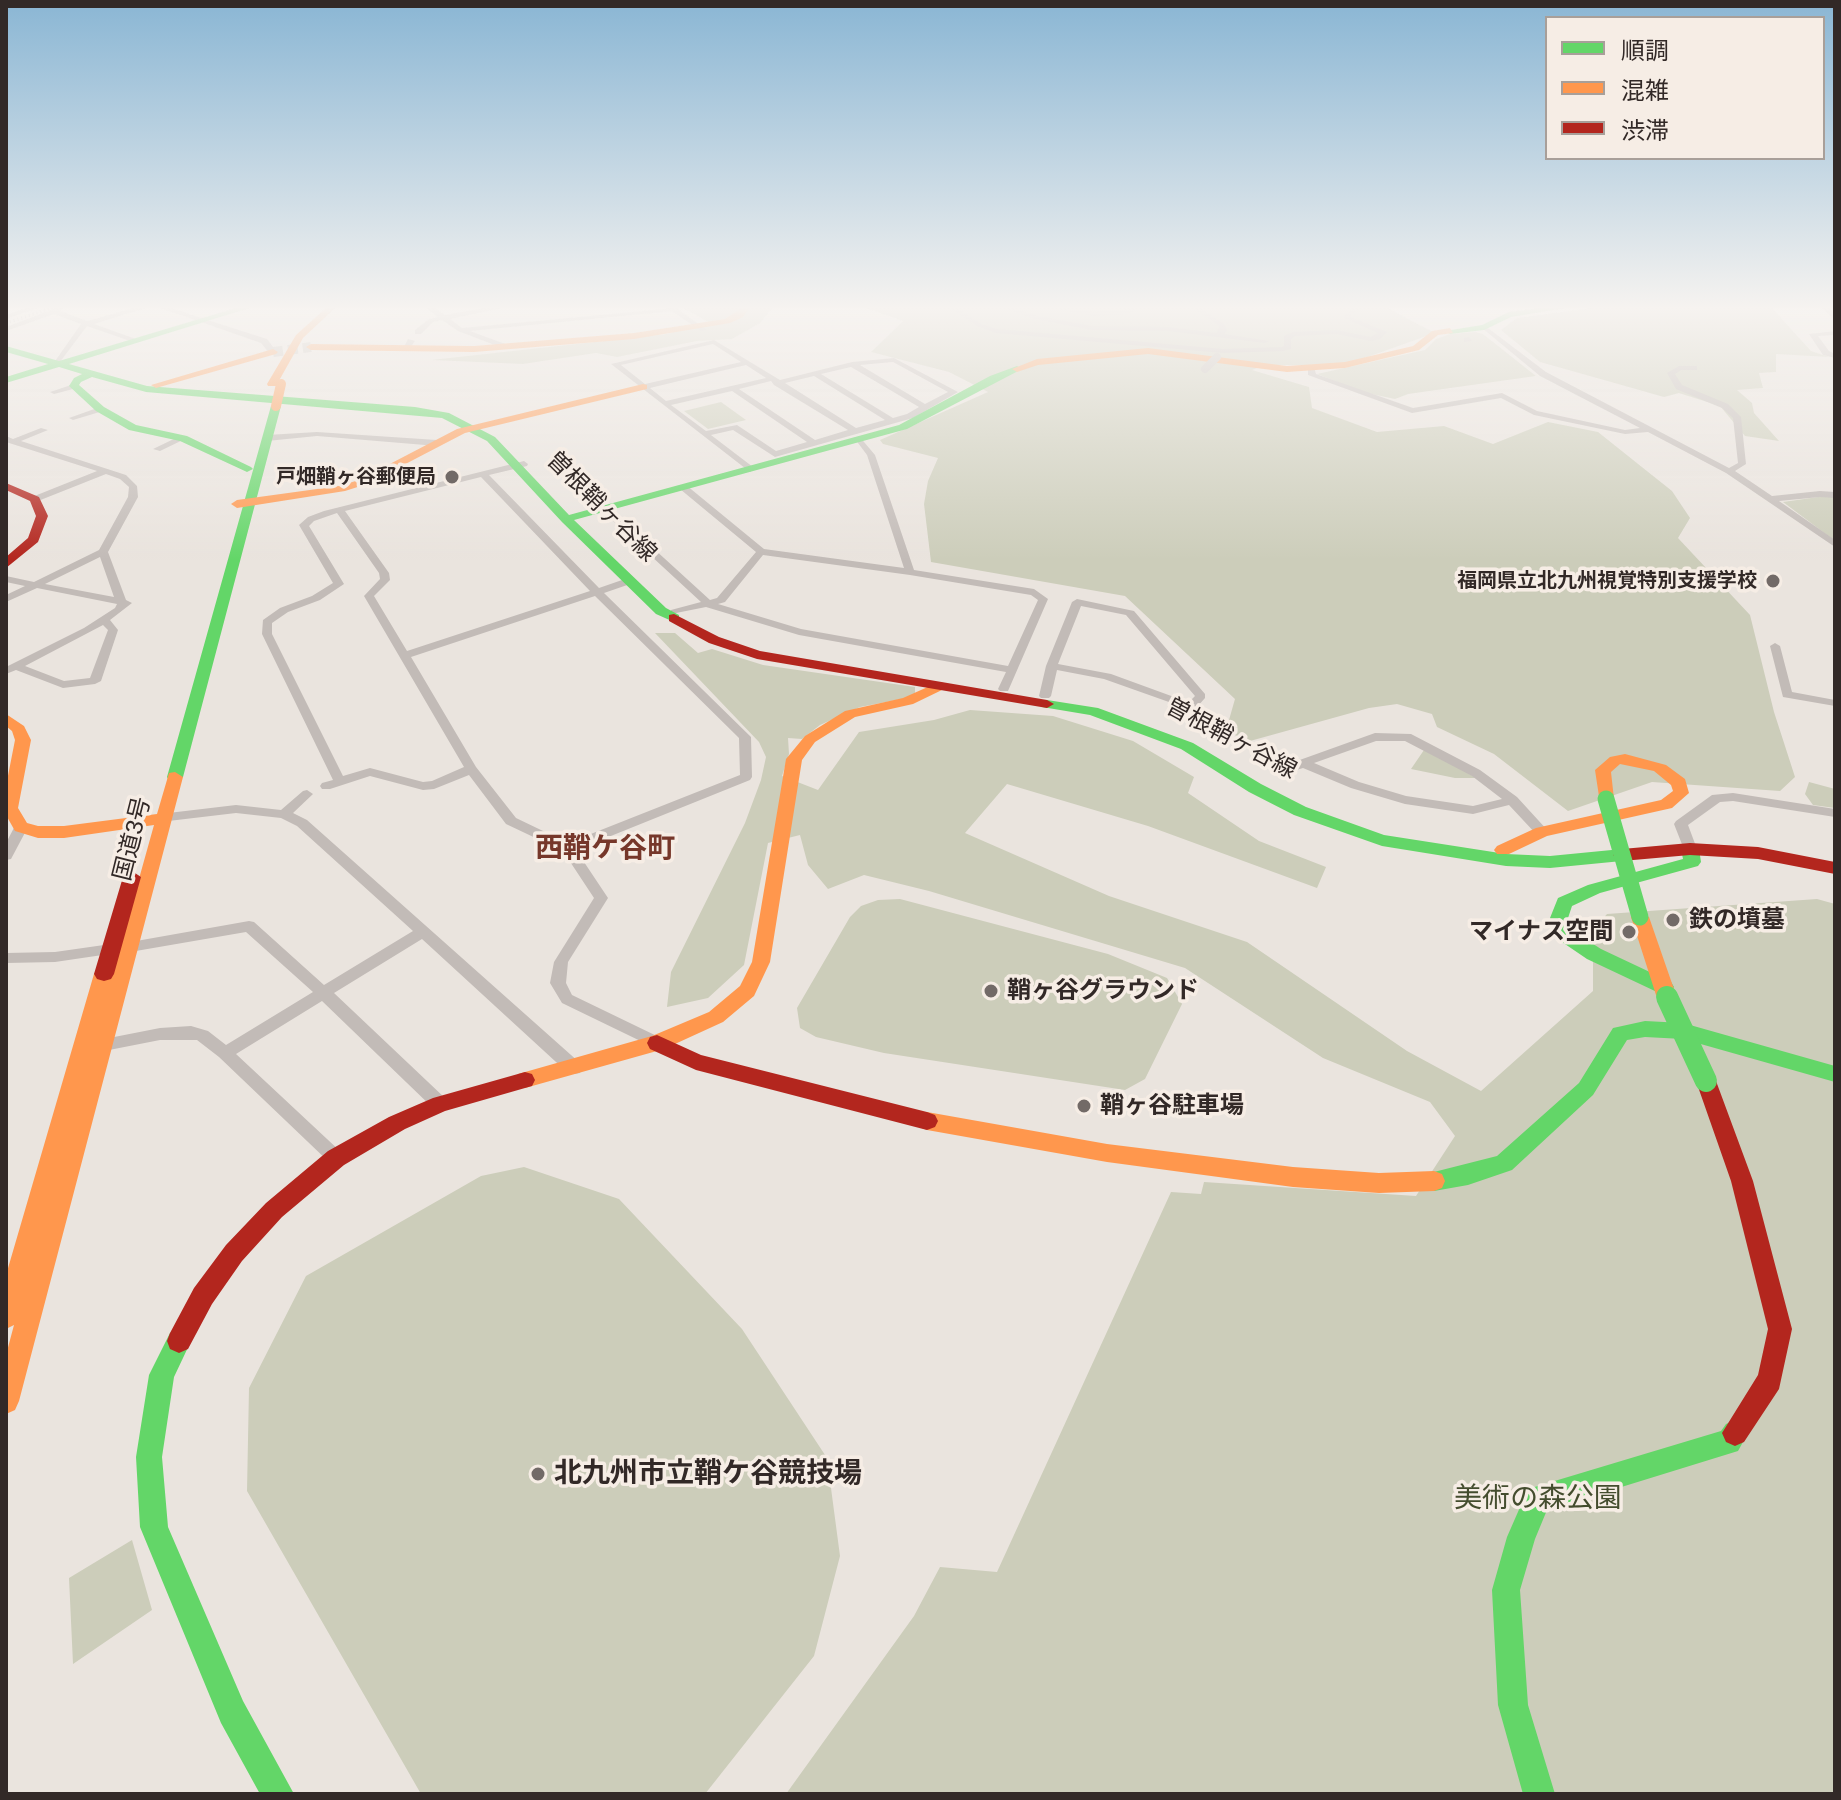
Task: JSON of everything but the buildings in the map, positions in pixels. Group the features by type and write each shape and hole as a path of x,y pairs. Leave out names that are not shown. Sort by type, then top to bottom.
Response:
{"main road":[{"path":"89,392 100,409 133,428 183,438 247,469"},
{"name":"曽根鞘ヶ谷線","path":"172,392 278,404 415,410 445,415 478,426 571,517 629,581 661,611 686,628 728,645 786,662 1065,705 1120,719 1187,746 1255,788 1300,811 1382,840 1506,860 1550,862 1688,845 1754,845 1835,860"},
{"name":"国道3号","path":"6,1317 111,949 156,819 243,504 278,404 277,392"},
{"path":"243,504 314,495 363,482 437,443 478,426 622,392"},
{"path":"571,517 750,469 857,435 916,422 968,392"},
{"name":"国道3号","path":"243,504 247,469 278,404"},
{"path":"6,486 35,499 42,516 40,529 23,552 6,564"},
{"name":"曽根鞘ヶ谷線","path":"571,517 675,612 721,636 790,656 1098,705 1194,741 1276,791 1342,819 1419,840 1503,850 1574,852 1663,840 1758,853 1835,868"},
{"path":"278,1794 232,1712 154,1527 149,1457 162,1375 203,1296 234,1253 274,1210 336,1158 397,1123 440,1104 657,1043 716,1017 747,991 761,962 794,759 810,739 850,714 908,701 939,686"},
{"path":"6,719 19,729 23,740 10,808 21,827 38,832 64,832 156,819"},
{"path":"1503,850 1542,832 1666,804 1681,793 1679,783 1660,768 1635,760 1616,760 1603,770 1606,799 1640,917 1665,992 1706,1081 1742,1181 1780,1329 1770,1380 1729,1442 1538,1499 1521,1537 1506,1590 1513,1705 1539,1794"},
{"name":"国道3号","path":"6,1401 130,947 156,819"},
{"path":"1665,992 1569,937 1559,918 1564,902 1594,889 1692,862 1688,845"},
{"path":"657,1043 696,1062 823,1097 960,1129 1215,1167 1379,1183 1430,1182 1468,1175 1504,1163 1586,1089 1620,1034 1645,1029 1683,1031 1835,1074"}],"street":[{"path":"649,392 750,469"},
{"path":"665,404 716,392"},
{"path":"739,392 814,443"},
{"path":"791,392 857,435 871,455 910,572"},
{"path":"845,392 892,421"},
{"path":"900,392 925,407"},
{"path":"704,434 734,427 775,454 857,435 910,416 954,392"},
{"path":"1359,392 1412,411 1502,395 1534,413 1625,432 1647,430"},
{"path":"1576,392 1729,471 1835,544"},
{"path":"1691,392 1725,406 1737,417 1742,464 1729,471"},
{"path":"73,418 100,409"},
{"path":"10,440 44,430"},
{"path":"267,438 317,434 437,443"},
{"path":"157,449 183,438"},
{"path":"6,599 103,552 133,497 133,486 123,477 10,440"},
{"path":"471,769 454,778 423,786 370,772 332,783 267,634 267,622 284,610 316,598 339,584 304,525 311,519 520,465"},
{"path":"35,499 106,471"},
{"path":"483,474 597,592 745,737 746,777 568,848"},
{"path":"683,487 761,552 1034,592 1043,599 1004,689"},
{"path":"1772,499 1835,495"},
{"path":"604,508 710,605 799,632 1011,670"},
{"path":"339,510 384,573 385,580 369,596 471,769 511,821 568,848 601,898 561,962 558,983 567,999 657,1043"},
{"path":"103,552 124,603"},
{"path":"675,612 721,600 761,552"},
{"path":"6,579 124,603"},
{"path":"404,656 629,581"},
{"path":"1045,696 1052,666 1077,602 1130,613 1201,696 1193,705 1183,704 1107,676 1052,666"},
{"path":"11,669 104,620 124,603"},
{"path":"11,669 63,685 95,681 113,630 104,620"},
{"path":"1775,646 1787,695 1835,703"},
{"path":"1287,769 1375,737 1407,737 1476,773 1512,800 1542,832"},
{"path":"1305,764 1355,785 1405,800 1473,810 1512,800"},
{"path":"284,814 307,794"},
{"path":"1688,845 1681,824 1717,798 1733,797 1835,813"},
{"path":"156,819 236,809 284,814 302,823 574,1068"},
{"path":"6,856 21,827"},
{"path":"130,947 249,926 440,1104"},
{"path":"225,1053 424,931"},
{"path":"7,961 111,949"},
{"path":"104,1045 191,1032 202,1035 336,1158"}],"green space":[{"path":"988,392 1310,392 1312,408 1377,432 1444,426 1493,444 1548,422 1598,432 1672,491 1690,518 1678,538 1750,615 1774,712 1795,777 1780,791 1652,782 1568,811 1494,754 1437,727 1432,714 1397,704 1369,708 1250,741 1222,730 1229,720 1235,699 1125,596 931,562 924,504 928,481 938,458 883,444 880,440"},
{"path":"1362,392 1422,392 1395,399"},
{"path":"1646,392 1739,392 1752,403 1754,413 1779,441 1745,436 1720,406 1679,393 1664,397"},
{"path":"721,402 746,420 708,429 684,411"},
{"path":"1835,497 1835,541 1783,502"},
{"name":"美術の森公園","path":"655,633 675,633 698,653 712,649 763,665 915,687 915,694 907,698 860,707 820,725 802,739 788,738 789,754 782,776 818,790 859,732 934,720 970,710 1053,716 1133,741 1194,777 1188,793 1259,841 1326,867 1317,888 1148,826 1007,784 965,833 1109,896 1247,942 1407,1051 1481,1091 1593,991 1593,930 1607,914 1817,899 1835,904 1835,1794 786,1794 914,1616 940,1567 997,1572 1171,1192 1201,1194 1204,1182 1416,1196 1455,1136 1430,1102 1323,1058 1185,968 929,891 864,875 828,889 808,865 800,835 768,843 744,965 708,998 667,1007 671,972 745,823 766,757 759,742"},
{"path":"1424,750 1476,778 1455,778 1411,769"},
{"path":"1809,782 1835,789 1835,808 1813,805 1805,794"},
{"name":"鞘ヶ谷グラウンド","path":"900,899 1108,954 1167,978 1182,1004 1145,1079 1125,1090 884,1053 816,1037 800,1028 797,1008 850,917 861,906 878,900"},
{"name":"北九州市立鞘ケ谷競技場","path":"524,1167 619,1199 742,1329 827,1458 840,1556 814,1656 705,1794 421,1794 247,1491 249,1388 306,1276 481,1176"},
{"path":"132,1540 152,1610 73,1664 69,1578"}],"traffic: fast":[{"path":"81,392 100,409 133,428 183,438 247,469"},
{"path":"183,392 294,401"},
{"path":"566,519 903,427 967,392"},
{"path":"294,401 415,410 445,415 474,428 491,439 566,519 661,611 674,618"},
{"path":"175,777 276,406"},
{"path":"1047,704 1093,711 1187,746 1255,788 1300,811 1382,840 1506,860 1550,862 1622,855"},
{"path":"1606,799 1640,917"},
{"path":"1664,987 1594,954 1569,937 1559,918 1564,902 1594,889 1692,862 1690,849"},
{"path":"1667,997 1706,1081"},
{"path":"1434,1181 1468,1175 1504,1163 1586,1089 1620,1034 1645,1029 1683,1031 1835,1074"},
{"path":"179,1341 162,1375 149,1457 154,1527 232,1712 278,1794"},
{"path":"1539,1794 1513,1705 1506,1590 1521,1537 1538,1499 1729,1442 1735,1433"}],"traffic: slow":[{"path":"276,406 279,392"},
{"path":"237,504 341,489 363,482 461,431 622,392"},
{"path":"525,1080 657,1043 716,1017 747,991 761,962 794,759 810,739 850,714 908,701 939,686"},
{"path":"6,719 19,729 23,740 10,808 21,827 38,832 64,832 156,819"},
{"path":"1503,850 1542,832 1666,804 1681,793 1679,783 1660,768 1625,759 1616,760 1603,770 1606,799"},
{"path":"6,1401 175,777"},
{"path":"1640,917 1666,995"},
{"path":"6,1317 104,974"},
{"path":"927,1121 1107,1153 1293,1177 1379,1183 1434,1181"}],"traffic: jam":[{"path":"6,486 35,499 42,516 34,539 6,564"},
{"path":"674,618 714,640 757,655 1047,704"},
{"path":"1622,855 1690,849 1758,853 1835,868"},
{"path":"104,974 132,877"},
{"path":"657,1043 696,1062 927,1121"},
{"path":"179,1341 203,1296 234,1253 274,1210 336,1158 397,1123 440,1104 525,1080"},
{"path":"1706,1081 1742,1181 1780,1329 1770,1380 1735,1433"}],"place":[{"name":"戸畑鞘ヶ谷郵便局","path":"452,477"},
{"name":"福岡県立北九州視覚特別支援学校","path":"1773,581"},
{"name":"鉄の墳墓","path":"1673,920"},
{"name":"マイナス空間","path":"1629,932"},
{"name":"鞘ヶ谷グラウンド","path":"991,991"},
{"name":"鞘ヶ谷駐車場","path":"1084,1106"},
{"name":"北九州市立鞘ケ谷競技場","path":"538,1474"}],"district":[{"name":"西鞘ケ谷町","path":"605,849"}]}
